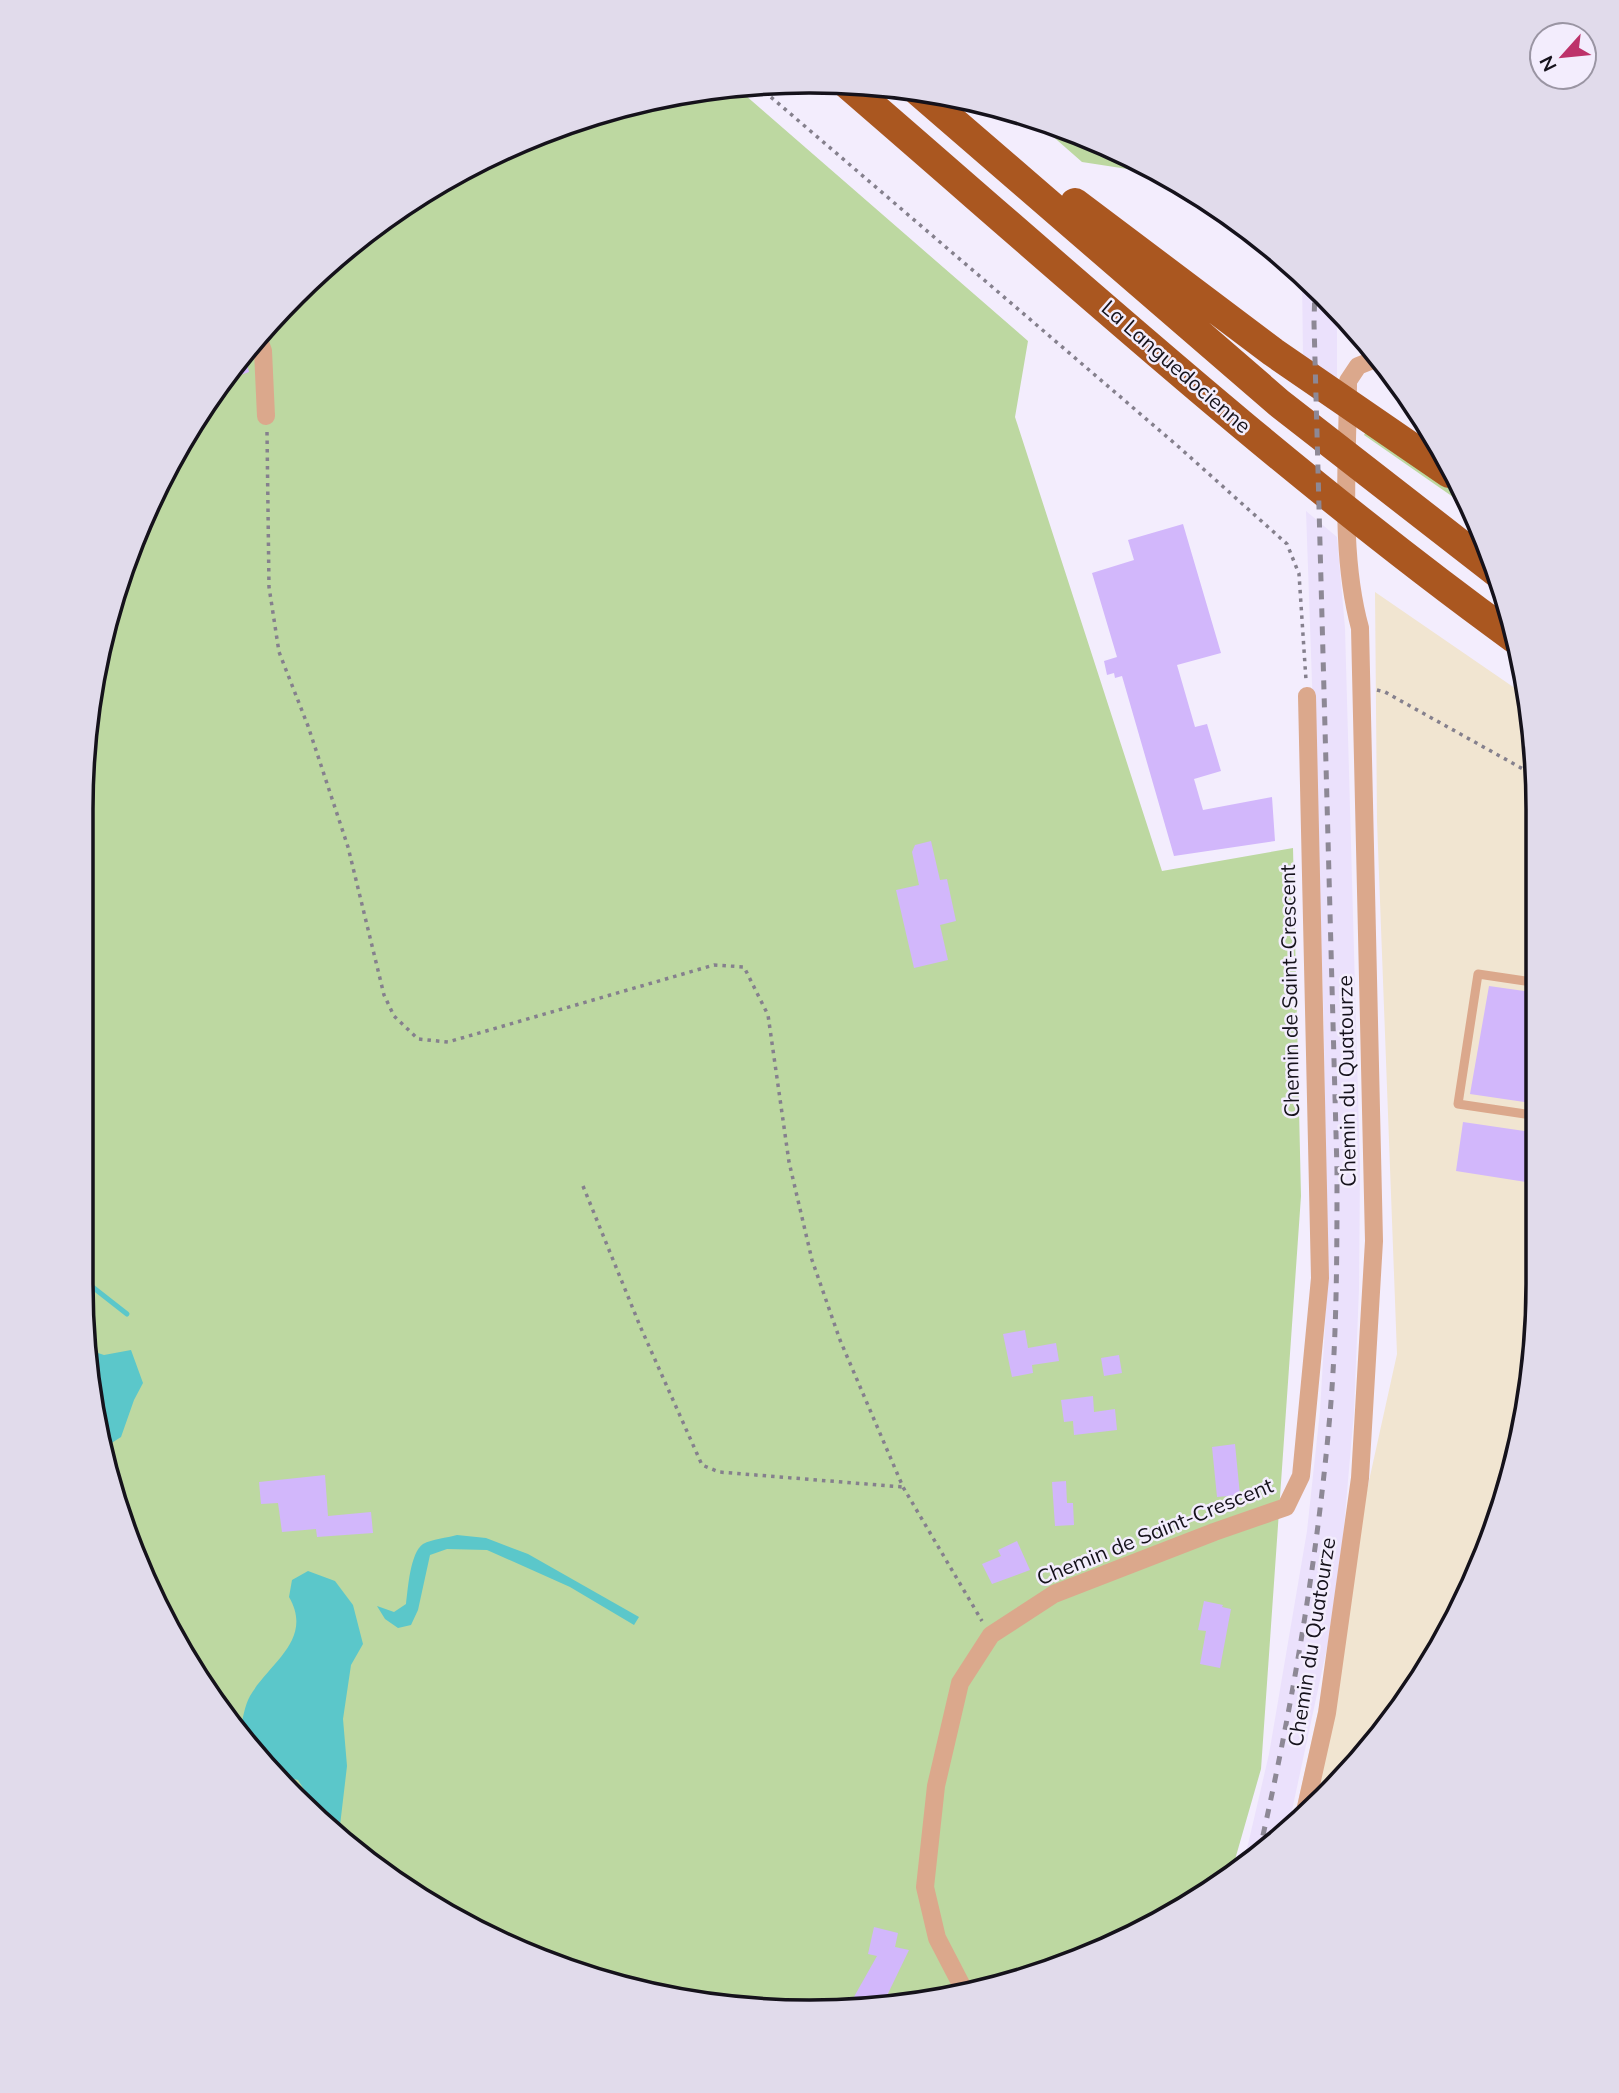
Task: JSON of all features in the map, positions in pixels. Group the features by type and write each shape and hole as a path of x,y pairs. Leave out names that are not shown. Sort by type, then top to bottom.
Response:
{"highway":[{"name":"La Languedocienne","path":"859,94 1282,459 1360,522 1503,630"},
{"name":"La Languedocienne","path":"934,104 1279,403 1481,561"},
{"path":"1018,176 1081,206 1273,352 1438,465"}],"street":[{"path":"262,348 266,416"},
{"name":"Chemin du Quatourze","path":"1308,1797 1328,1713 1360,1478 1374,1241 1360,628 1351,596 1348,553 1348,381 1358,366 1369,362"},
{"name":"Chemin de Saint-Crescent","path":"961,1983 937,1938 925,1887 936,1787 960,1683 990,1635 1054,1594 1286,1507 1301,1476 1320,1278 1307,696"}],"lane":[{"path":"1526,981 1478,974 1458,1104 1526,1114"}],"path":[{"path":"767,94 1180,448 1287,544 1298,574 1307,696"},
{"path":"266,416 269,587 279,652 308,726 348,847 384,995 394,1016 418,1038 448,1042 713,965 744,967 768,1015 789,1162 812,1260 840,1340 903,1487 990,1635"},
{"path":"1361,685 1385,692 1525,770"},
{"path":"583,1186 640,1326 702,1465 719,1472 903,1487"}],"shaded area":[{"path":"1302,290 1337,325 1337,380 1303,357"},
{"path":"1306,511 1337,537 1345,628 1360,1168 1354,1412 1343,1538 1328,1643 1291,1813 1246,1852 1269,1754 1307,1531 1320,1411 1327,1292 1324,1025"},
{"path":"1375,592 1515,688 1525,763 1526,810 1525,1330 1520,1377 1502,1469 1472,1558 1452,1601 1430,1642 1378,1720 1348,1756 1297,1808 1397,1354 1377,821"}],"green space":[{"path":"746,96 1028,341 1015,417 1162,871 1293,848 1301,1196 1261,1769 1235,1860 1168,1904 1084,1946 995,1976 903,1994 856,1999 763,1999 670,1986 624,1976 535,1946 451,1904 373,1852 303,1790 241,1720 189,1642 147,1558 117,1469 99,1377 94,1330 94,763 99,716 117,624 147,535 189,451 241,373 271,337 337,271 373,241 451,189 535,147 624,117"},
{"path":"1051,135 1132,170 1082,162"},
{"path":"1368,427 1446,480 1455,498 1364,435"}],"water":[{"path":"131,1350 143,1383 121,1437 111,1443 96,1352 104,1355"},
{"path":"457,1535 486,1538 528,1554 639,1617 634,1625 570,1587 487,1550 447,1549 430,1555 418,1610 411,1625 398,1628 385,1619 377,1606 394,1612 406,1604 410,1572 415,1555 423,1544"},
{"path":"308,1571 335,1581 353,1605 363,1644 351,1665 343,1719 347,1766 340,1825 307,1793 298,1780 292,1779 242,1721 250,1696 293,1639 295,1612 289,1597 292,1580"}],"building":[{"path":"247,365 249,372 239,375"},
{"path":"1183,524 1221,653 1177,665 1195,727 1207,724 1221,771 1194,779 1203,810 1272,797 1275,841 1174,856 1122,676 1115,678 1114,673 1107,675 1104,661 1117,657 1092,573 1134,560 1128,540"},
{"path":"931,841 940,880 947,879 956,921 940,925 948,960 914,968 896,890 919,885 912,852 915,845"},
{"path":"1489,986 1526,991 1526,1102 1470,1094"},
{"path":"1463,1122 1526,1131 1526,1182 1456,1171"},
{"path":"1025,1330 1028,1348 1056,1343 1059,1361 1032,1365 1033,1373 1012,1377 1003,1334"},
{"path":"1119,1355 1122,1373 1104,1376 1101,1358"},
{"path":"1093,1396 1094,1412 1115,1409 1117,1430 1074,1435 1073,1421 1064,1422 1061,1400"},
{"path":"1235,1444 1240,1495 1217,1497 1212,1447"},
{"path":"325,1475 328,1516 371,1512 373,1533 317,1537 316,1529 282,1532 278,1503 261,1504 259,1482"},
{"path":"1066,1481 1067,1503 1073,1503 1074,1525 1055,1526 1052,1482"},
{"path":"1017,1541 1030,1570 992,1584 982,1564 1001,1556 998,1550"},
{"path":"1204,1601 1231,1609 1220,1668 1200,1664 1206,1631 1198,1630"},
{"path":"874,1927 898,1933 895,1947 909,1950 887,1996 853,1999 877,1956 868,1954"}],"waterway":[{"path":"93,1287 127,1314"}],"railway":[{"path":"1262,1839 1293,1689 1311,1580 1325,1469 1335,1322 1337,1170 1315,302"}]}
